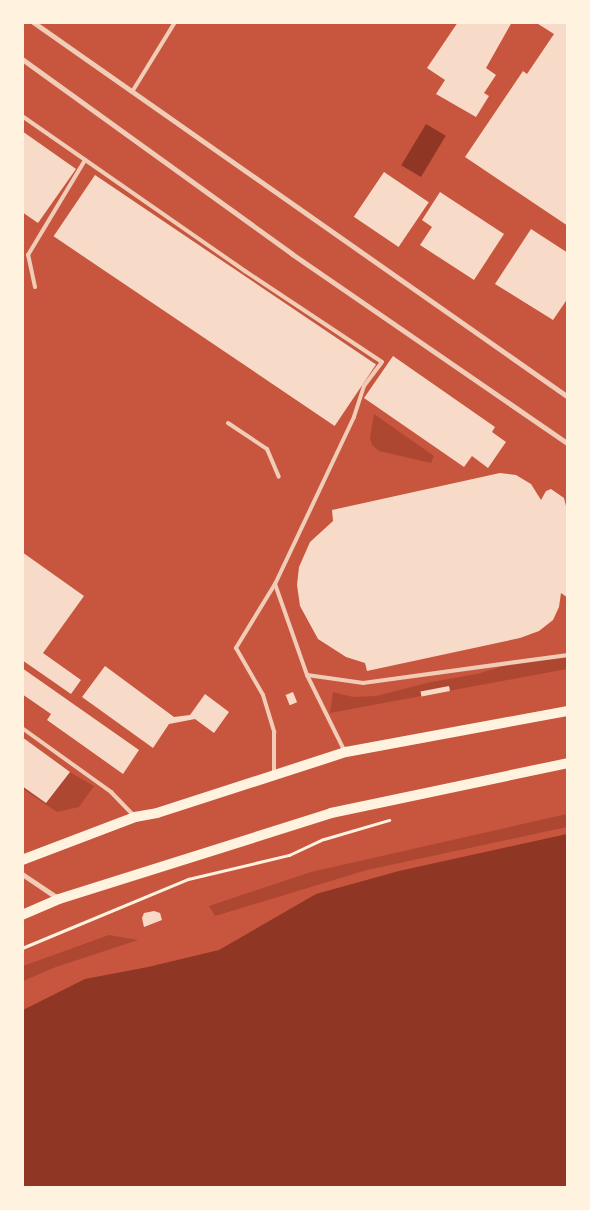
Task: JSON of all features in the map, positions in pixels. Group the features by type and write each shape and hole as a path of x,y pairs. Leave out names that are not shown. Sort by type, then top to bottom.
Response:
{"main road":[{"path":"22,860 135,817 157,813 346,752 568,711"},
{"path":"22,915 59,899 331,813 568,763"}],"street":[{"path":"33,22 568,397"},
{"path":"22,59 292,254 568,444"},
{"path":"22,874 59,899"}],"lane":[{"path":"132,92 175,22"},
{"path":"22,116 382,362 364,386 354,417 275,584 236,648 264,695 274,732 274,776"},
{"path":"35,287 28,255 85,160"},
{"path":"228,423 268,449 279,477"},
{"path":"275,584 307,675 346,752"},
{"path":"307,675 363,683 568,655"},
{"path":"22,728 111,792 135,817"}],"path":[{"path":"22,948 188,879 289,855 324,840 394,818"}],"shaded area":[{"path":"426,124 446,136 421,177 401,165"},
{"path":"374,414 434,456 431,463 379,451 372,445 370,438"},
{"path":"567,658 567,669 330,713 333,692 353,697 376,696 431,682 477,674 514,663"},
{"path":"23,762 66,770 94,786 79,807 57,812 23,789"},
{"path":"567,814 567,827 367,870 215,916 209,906 311,872"},
{"path":"567,834 567,1187 23,1187 23,1010 85,979 148,967 219,950 316,894 399,871"},
{"path":"109,935 138,940 56,967 23,981 23,966"}],"building":[{"path":"458,22 512,22 486,68 496,75 484,93 489,96 476,117 436,94 445,80 427,68"},
{"path":"535,22 568,22 568,226 465,157 523,71 527,74 554,34"},
{"path":"22,131 76,169 38,223 22,212"},
{"path":"384,172 429,202 399,247 354,217"},
{"path":"95,175 376,365 335,426 54,236"},
{"path":"440,192 504,234 474,280 420,245 432,227 422,220"},
{"path":"531,229 568,253 568,298 553,320 495,284"},
{"path":"393,356 495,427 492,432 506,442 488,468 472,456 464,467 364,398"},
{"path":"500,473 516,475 531,484 541,500 546,491 551,489 564,498 568,514 568,598 561,593 559,607 553,620 539,631 520,638 367,671 365,663 346,657 318,639 300,606 297,585 299,567 310,542 333,521 332,510"},
{"path":"22,552 84,596 43,653 81,680 71,694 22,660"},
{"path":"105,666 174,717 190,715 205,694 229,712 214,733 195,719 169,724 153,748 82,697"},
{"path":"22,668 139,750 123,774 47,720 51,714 22,694"},
{"path":"449,686 450,691 421,696 421,692"},
{"path":"293,692 297,702 290,705 286,695"},
{"path":"22,737 70,772 46,803 22,786"},
{"path":"154,911 160,913 162,920 144,927 142,918 144,913"}]}
